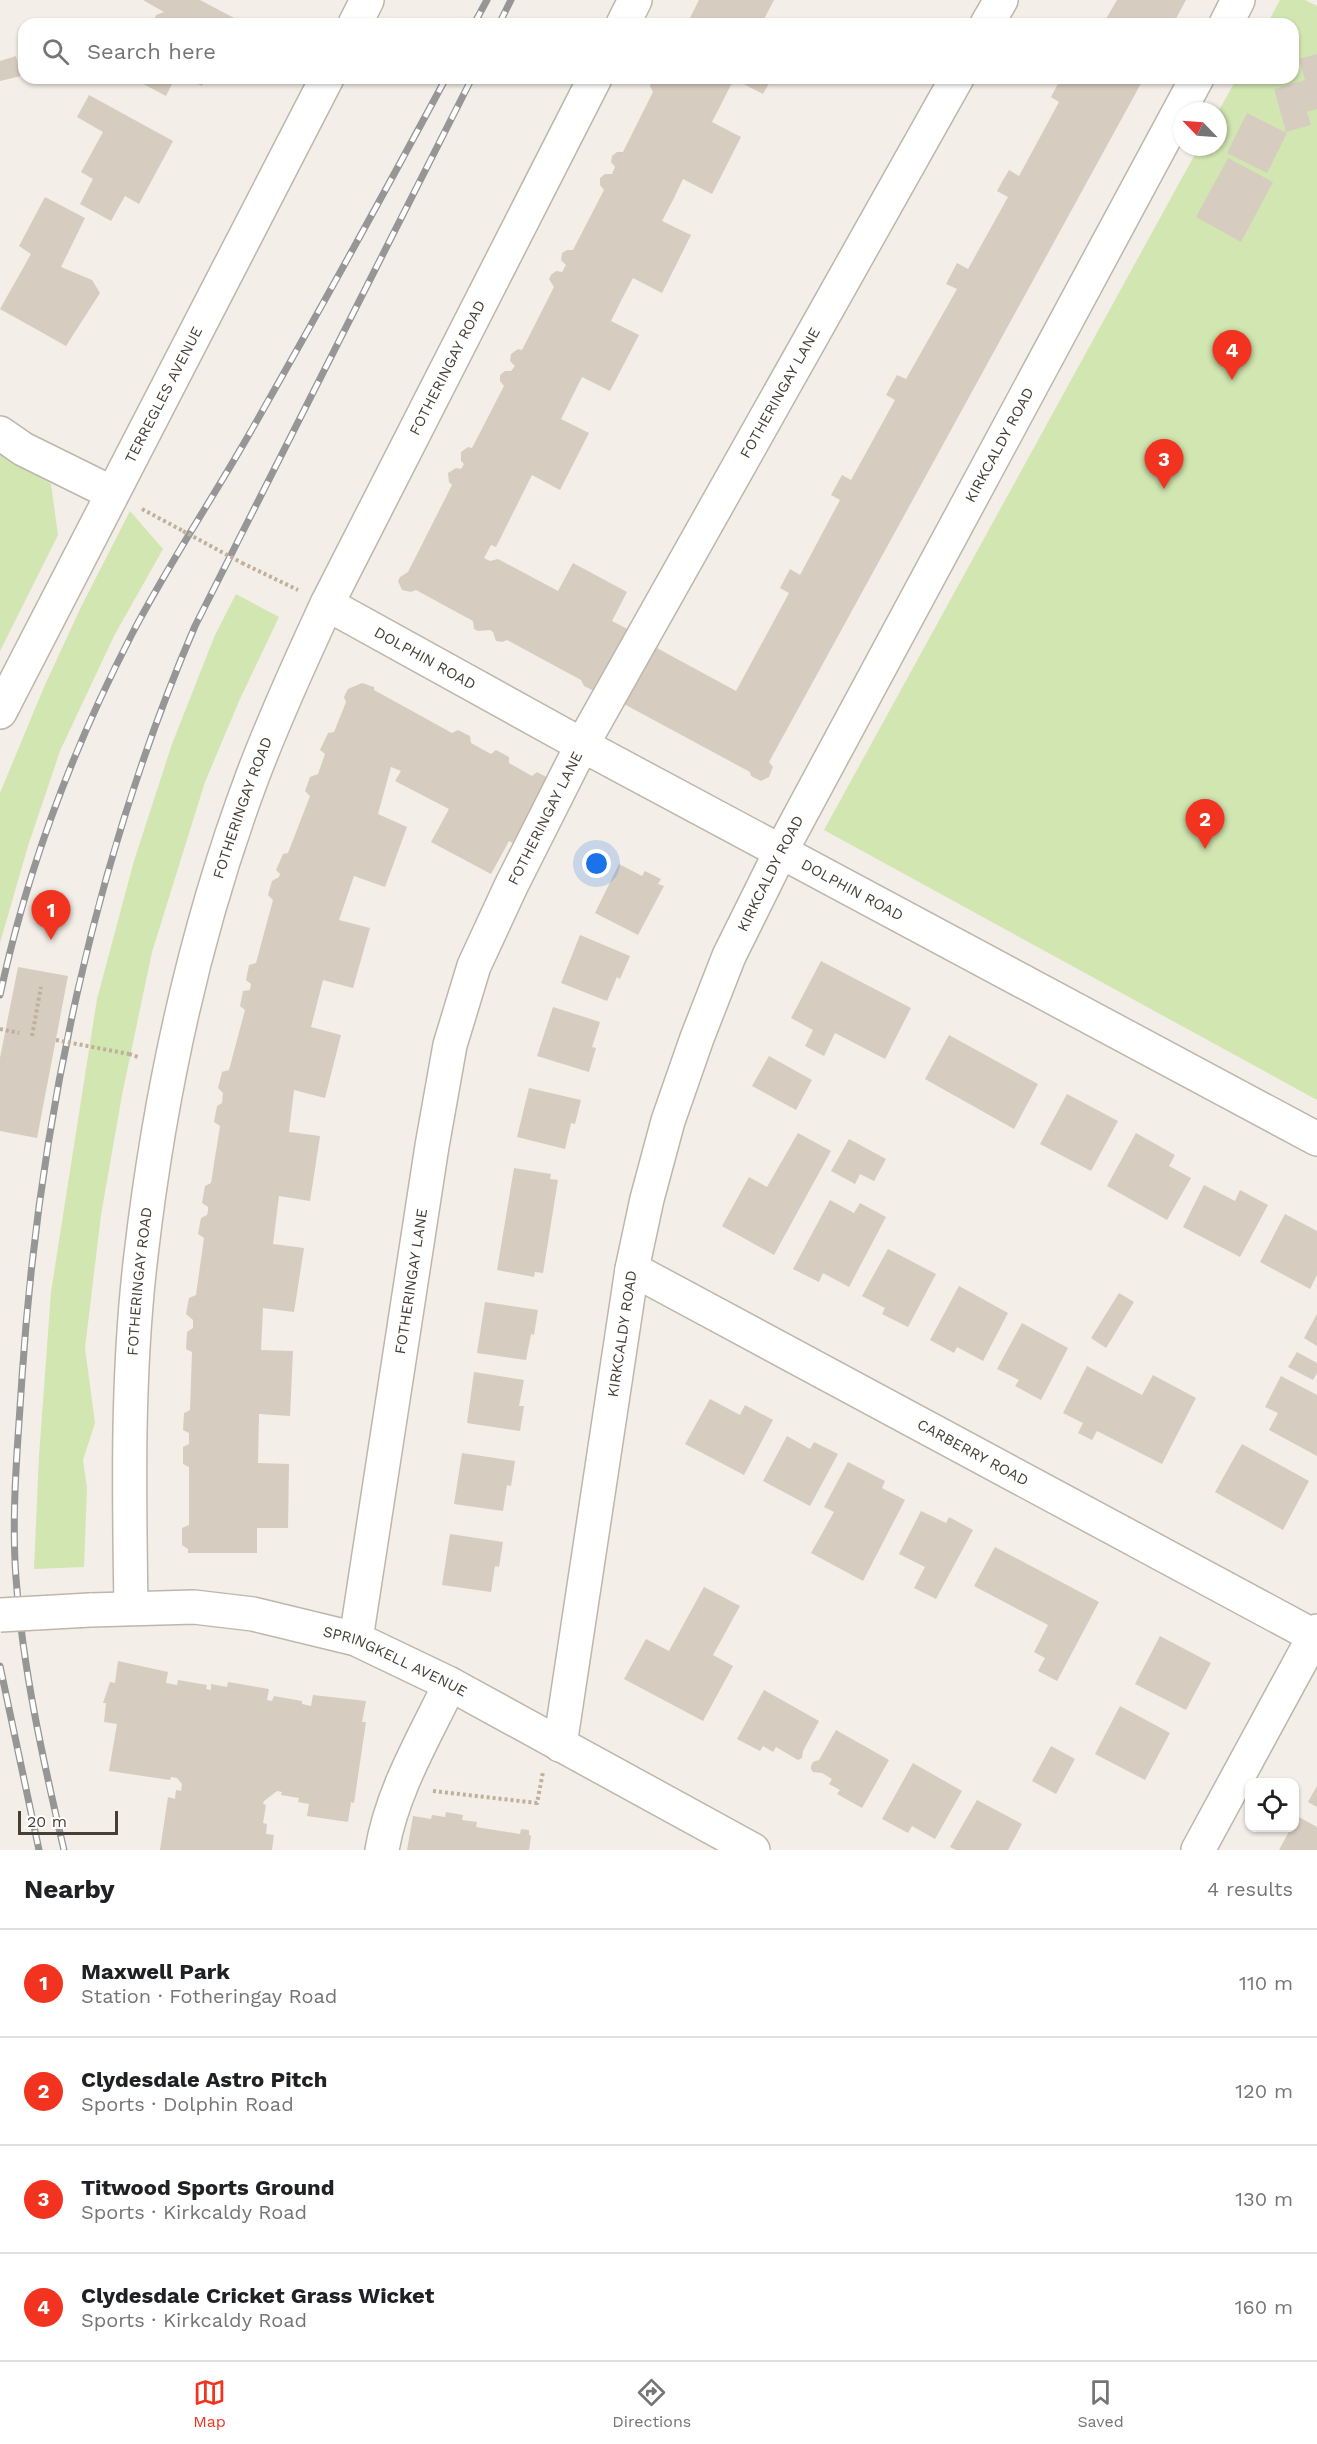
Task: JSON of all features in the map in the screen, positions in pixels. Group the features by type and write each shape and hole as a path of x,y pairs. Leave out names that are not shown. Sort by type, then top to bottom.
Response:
{"street":[{"path":"358,18 367,0"},
{"path":"626,18 635,0"},
{"path":"990,18 1001,0"},
{"path":"1229,18 1238,0"},
{"name":"TERREGLES AVENUE","path":"0,712 324,84"},
{"name":"FOTHERINGAY ROAD","path":"130,1607 128,1458 132,1353 141,1255 171,1064 200,945 238,820 270,734 327,604 592,84"},
{"name":"FOTHERINGAY LANE","path":"356,1639 432,1146 450,1045 474,966 511,886 582,745 954,84"},
{"name":"KIRKCALDY ROAD","path":"555,1742 632,1269 668,1121 697,1038 729,956 781,851 1194,84"},
{"path":"0,433 24,449 112,493"},
{"name":"DOLPHIN ROAD","path":"327,604 582,745 1317,1139"},
{"name":"CARBERRY ROAD","path":"632,1269 1316,1634"},
{"name":"SPRINGKELL AVENUE","path":"0,1615 130,1607 194,1607 253,1614 356,1639 450,1684 753,1850"},
{"path":"1198,1850 1316,1634"},
{"path":"382,1850 385,1830 400,1787 450,1684"}],"path":[{"path":"112,493 242,563 327,604"},
{"path":"32,1036 41,987"},
{"path":"0,1029 19,1033"},
{"path":"56,1040 129,1054"},
{"path":"400,1787 537,1803 555,1742"}],"green space":[{"path":"1280,0 1305,0 1317,6 1317,1100 824,830 1194,156 1227,156 1227,102 1224,102 1234,84 1299,84 1299,18 1270,18"},
{"path":"0,452 51,484 58,535 0,651"},
{"path":"130,511 163,549 114,636 60,751 28,846 0,943 0,793 44,687 81,607"},
{"path":"236,594 279,617 240,699 205,782 152,952 122,1095 101,1215 85,1348 95,1423 83,1460 87,1488 84,1567 34,1569 39,1456 51,1292 97,999 134,861 172,744 215,635"}],"building":[{"path":"143,0 200,0 234,18 155,18 156,15 164,12"},
{"path":"699,0 774,0 765,18 690,18"},
{"path":"1117,0 1186,0 1176,18 1106,18"},
{"path":"1317,54 1317,109 1307,112 1311,125 1286,132 1274,89 1299,84 1299,82 1305,80 1299,59"},
{"path":"16,56 18,77 0,81 0,61"},
{"path":"143,84 172,84 166,96"},
{"path":"650,84 731,84 712,122 741,137 712,194 683,179 662,221 691,235 662,293 633,278 622,299 611,321 639,335 610,391 582,377 561,419 589,433 560,490 532,475 496,547 491,545 484,558 490,561 498,559 558,591 573,563 627,592 612,621 635,633 594,691 584,686 581,680 507,640 496,641 490,630 474,629 473,621 416,590 411,592 402,590 398,581 408,572 452,485 449,482 448,473 456,468 461,469 464,464 461,461 461,452 468,447 472,448 504,386 500,381 500,375 505,371 511,371 515,366 510,361 511,354 518,349 522,350 554,287 549,279 556,271 562,272 566,265 561,260 562,253 573,250 604,190 600,185 600,178 605,174 612,174 615,167 611,162 612,156 617,152 623,152 653,92"},
{"path":"744,84 769,84 763,94"},
{"path":"1058,84 1141,84 769,762 773,767 769,777 761,781 751,776 750,772 624,704 655,647 736,691 789,593 780,588 790,569 800,575 840,500 831,495 842,475 851,480 895,400 886,395 897,375 906,379 957,289 946,284 957,263 968,269 1008,197 997,191 1009,170 1019,176 1059,102 1051,97"},
{"path":"89,95 173,141 139,204 125,196 111,221 80,204 93,179 81,172 103,132 77,117"},
{"path":"1247,113 1287,133 1267,173 1227,153"},
{"path":"1228,158 1273,182 1241,242 1196,217"},
{"path":"45,197 85,218 61,267 92,280 100,293 66,346 0,309 31,254 19,246"},
{"path":"362,683 374,687 374,690 452,733 458,730 470,736 471,743 491,754 496,750 509,757 509,763 532,776 537,772 548,778 519,847 509,841 491,874 431,842 449,809 395,781 401,771 391,767 378,814 407,827 385,887 354,876 339,920 370,928 353,988 323,980 311,1027 341,1035 325,1098 294,1090 289,1132 320,1136 310,1201 279,1196 273,1244 304,1248 294,1312 263,1308 261,1350 293,1351 290,1416 259,1414 258,1463 289,1464 288,1528 257,1528 257,1553 188,1553 188,1549 182,1545 182,1528 189,1525 189,1467 183,1464 183,1447 189,1444 189,1433 183,1430 184,1413 190,1410 192,1352 186,1349 187,1332 193,1328 193,1320 186,1314 189,1298 196,1295 204,1238 198,1234 201,1218 207,1215 208,1211 208,1207 202,1203 205,1186 211,1183 220,1126 214,1122 217,1106 222,1103 223,1093 218,1088 222,1072 229,1070 245,1010 240,1006 243,991 250,990 251,984 246,980 249,965 256,963 273,900 268,895 272,881 279,877 280,874 276,870 283,854 288,853 310,796 305,791 310,777 318,774 325,754 320,750 328,733 334,732 346,702 344,697 348,689"},
{"path":"619,864 642,876 645,871 661,879 658,884 664,886 638,935 595,913"},
{"path":"580,935 630,956 620,979 617,977 607,1001 561,983"},
{"path":"821,961 911,1008 885,1059 835,1033 824,1056 805,1046 813,1030 791,1018"},
{"path":"18,967 68,976 37,1138 0,1131 0,1058"},
{"path":"553,1007 600,1022 592,1047 596,1048 589,1072 537,1056"},
{"path":"949,1035 1038,1084 1014,1129 925,1079"},
{"path":"769,1056 812,1080 796,1110 752,1086"},
{"path":"529,1088 581,1100 575,1124 571,1123 565,1149 517,1137"},
{"path":"1067,1094 1118,1121 1091,1171 1040,1144"},
{"path":"798,1133 831,1151 774,1255 722,1226 749,1177 767,1187"},
{"path":"1136,1133 1175,1155 1169,1166 1191,1178 1167,1220 1107,1186"},
{"path":"849,1139 886,1159 874,1181 860,1174 855,1184 831,1171"},
{"path":"514,1168 551,1174 550,1179 558,1180 543,1273 535,1272 534,1277 497,1270"},
{"path":"1204,1185 1235,1201 1240,1190 1268,1205 1240,1257 1183,1227"},
{"path":"830,1200 854,1213 860,1203 886,1217 849,1287 823,1273 819,1282 793,1269"},
{"path":"1285,1214 1317,1231 1317,1275 1310,1289 1260,1262"},
{"path":"888,1249 936,1274 908,1327 882,1314 885,1308 862,1296"},
{"path":"959,1286 1008,1313 983,1361 957,1347 954,1353 930,1340"},
{"path":"1119,1293 1134,1302 1106,1348 1091,1338"},
{"path":"485,1302 538,1310 534,1335 531,1334 526,1360 477,1353"},
{"path":"1317,1314 1317,1346 1304,1338"},
{"path":"1022,1323 1068,1348 1041,1400 1015,1386 1019,1380 997,1369"},
{"path":"1297,1352 1317,1363 1317,1373 1313,1380 1288,1367"},
{"path":"1087,1366 1142,1395 1153,1375 1196,1398 1162,1464 1097,1431 1092,1440 1078,1433 1083,1423 1063,1413"},
{"path":"474,1372 524,1380 519,1406 524,1406 520,1431 467,1423"},
{"path":"1281,1376 1317,1395 1317,1456 1269,1430 1278,1413 1265,1407"},
{"path":"710,1399 740,1415 745,1405 773,1420 744,1475 685,1444"},
{"path":"787,1436 810,1449 814,1442 838,1454 810,1506 763,1481"},
{"path":"1242,1444 1309,1481 1283,1530 1215,1492"},
{"path":"462,1453 515,1461 511,1486 507,1485 503,1511 454,1504"},
{"path":"848,1462 885,1481 882,1488 905,1500 863,1581 811,1553 834,1512 824,1507"},
{"path":"921,1511 946,1523 949,1517 973,1530 936,1599 914,1588 925,1567 899,1554"},
{"path":"450,1534 503,1542 499,1567 495,1566 491,1592 442,1585"},
{"path":"995,1547 1099,1602 1057,1681 1038,1671 1045,1658 1034,1652 1048,1625 974,1586"},
{"path":"704,1587 740,1606 713,1655 733,1666 703,1721 624,1679 646,1639 669,1651"},
{"path":"1160,1636 1211,1663 1186,1710 1135,1684"},
{"path":"118,1661 168,1672 166,1683 177,1685 178,1680 207,1685 206,1689 211,1690 211,1684 227,1687 228,1682 269,1689 267,1700 272,1701 274,1696 302,1701 302,1704 311,1706 313,1695 366,1701 362,1722 366,1722 354,1803 351,1802 348,1822 307,1816 309,1804 298,1802 299,1798 281,1795 282,1792 277,1791 263,1804 266,1805 263,1823 267,1824 266,1834 274,1835 272,1850 160,1850 168,1797 175,1799 176,1790 181,1791 182,1784 177,1778 171,1777 170,1780 109,1771 117,1724 104,1722 106,1703 103,1703 110,1682 115,1683"},
{"path":"764,1690 819,1721 803,1751 802,1758 798,1760 776,1747 773,1752 763,1746 760,1751 737,1739"},
{"path":"1120,1706 1170,1733 1145,1780 1095,1754"},
{"path":"836,1730 889,1760 862,1808 837,1794 840,1790 829,1784 832,1779 822,1773 813,1772 811,1769 813,1762 819,1760"},
{"path":"1051,1746 1075,1759 1056,1794 1032,1781"},
{"path":"913,1763 962,1791 935,1839 912,1826 908,1833 882,1819"},
{"path":"1317,1786 1317,1807 1308,1802"},
{"path":"977,1800 1022,1824 1008,1850 956,1850 950,1847"},
{"path":"446,1812 463,1815 462,1820 477,1822 476,1827 520,1834 521,1829 529,1830 531,1836 529,1850 407,1850 413,1816 431,1819 432,1815 445,1817"},
{"path":"1299,1817 1317,1827 1317,1850 1279,1850 1289,1832 1299,1832"}],"railway":[{"path":"477,18 487,0"},
{"path":"502,18 511,0"},
{"path":"0,995 38,855 71,765 110,677 159,584 233,463 298,349 443,84"},
{"path":"64,1850 41,1749 19,1612 15,1553 15,1502 30,1281 42,1185 77,994 100,900 128,807 159,715 195,626 469,84"},
{"path":"0,1666 39,1850"}],"place":[{"name":"Clydesdale Cricket Grass Wicket","path":"1232,380"},
{"name":"Titwood Sports Ground","path":"1164,489"},
{"name":"Clydesdale Astro Pitch","path":"1205,849"},
{"name":"Maxwell Park","path":"51,940"}]}
